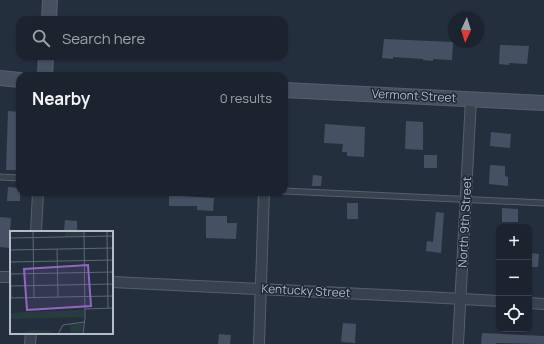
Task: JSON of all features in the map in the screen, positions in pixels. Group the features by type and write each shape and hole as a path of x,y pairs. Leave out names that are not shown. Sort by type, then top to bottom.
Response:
{"street":[{"path":"49,16 50,0"},
{"path":"45,72 46,60"},
{"path":"0,78 16,80"},
{"name":"Vermont Street","path":"288,90 544,103"},
{"name":"North 9th Street","path":"458,344 471,99"},
{"path":"36,231 38,196"},
{"path":"259,344 264,196"},
{"name":"Kentucky Street","path":"113,282 496,301"},
{"path":"532,303 544,304"}],"lane":[{"path":"0,177 16,178"},
{"path":"288,191 544,203"}],"building":[{"path":"384,39 448,42 448,48 453,48 452,60 433,59 433,61 393,57 393,59 382,58"},
{"path":"500,45 529,46 527,64 499,64"},
{"path":"8,111 16,112 16,170 6,170"},
{"path":"406,121 423,122 423,150 405,149"},
{"path":"325,124 365,127 364,157 347,156 347,152 342,152 343,144 324,143"},
{"path":"491,132 511,134 510,148 490,146"},
{"path":"424,155 437,155 437,168 424,168"},
{"path":"490,165 505,166 505,176 508,177 508,186 489,184"},
{"path":"313,175 322,176 321,186 312,186"},
{"path":"8,187 16,188 16,196 20,196 20,201 7,201"},
{"path":"169,196 214,198 213,211 197,210 197,206 169,206"},
{"path":"347,203 358,203 358,219 347,219"},
{"path":"502,208 518,209 518,222 502,222"},
{"path":"436,212 444,213 441,253 426,251 427,241 433,242"},
{"path":"206,216 227,216 227,223 237,223 236,239 206,238"},
{"path":"0,217 11,218 9,248 0,247"},
{"path":"65,220 77,221 77,231 64,231"},
{"path":"532,253 539,254 538,267 532,267"},
{"path":"343,323 356,324 355,343 341,342"},
{"path":"482,333 544,336 544,344 481,344"},
{"path":"219,334 231,335 230,344 218,344"}]}
